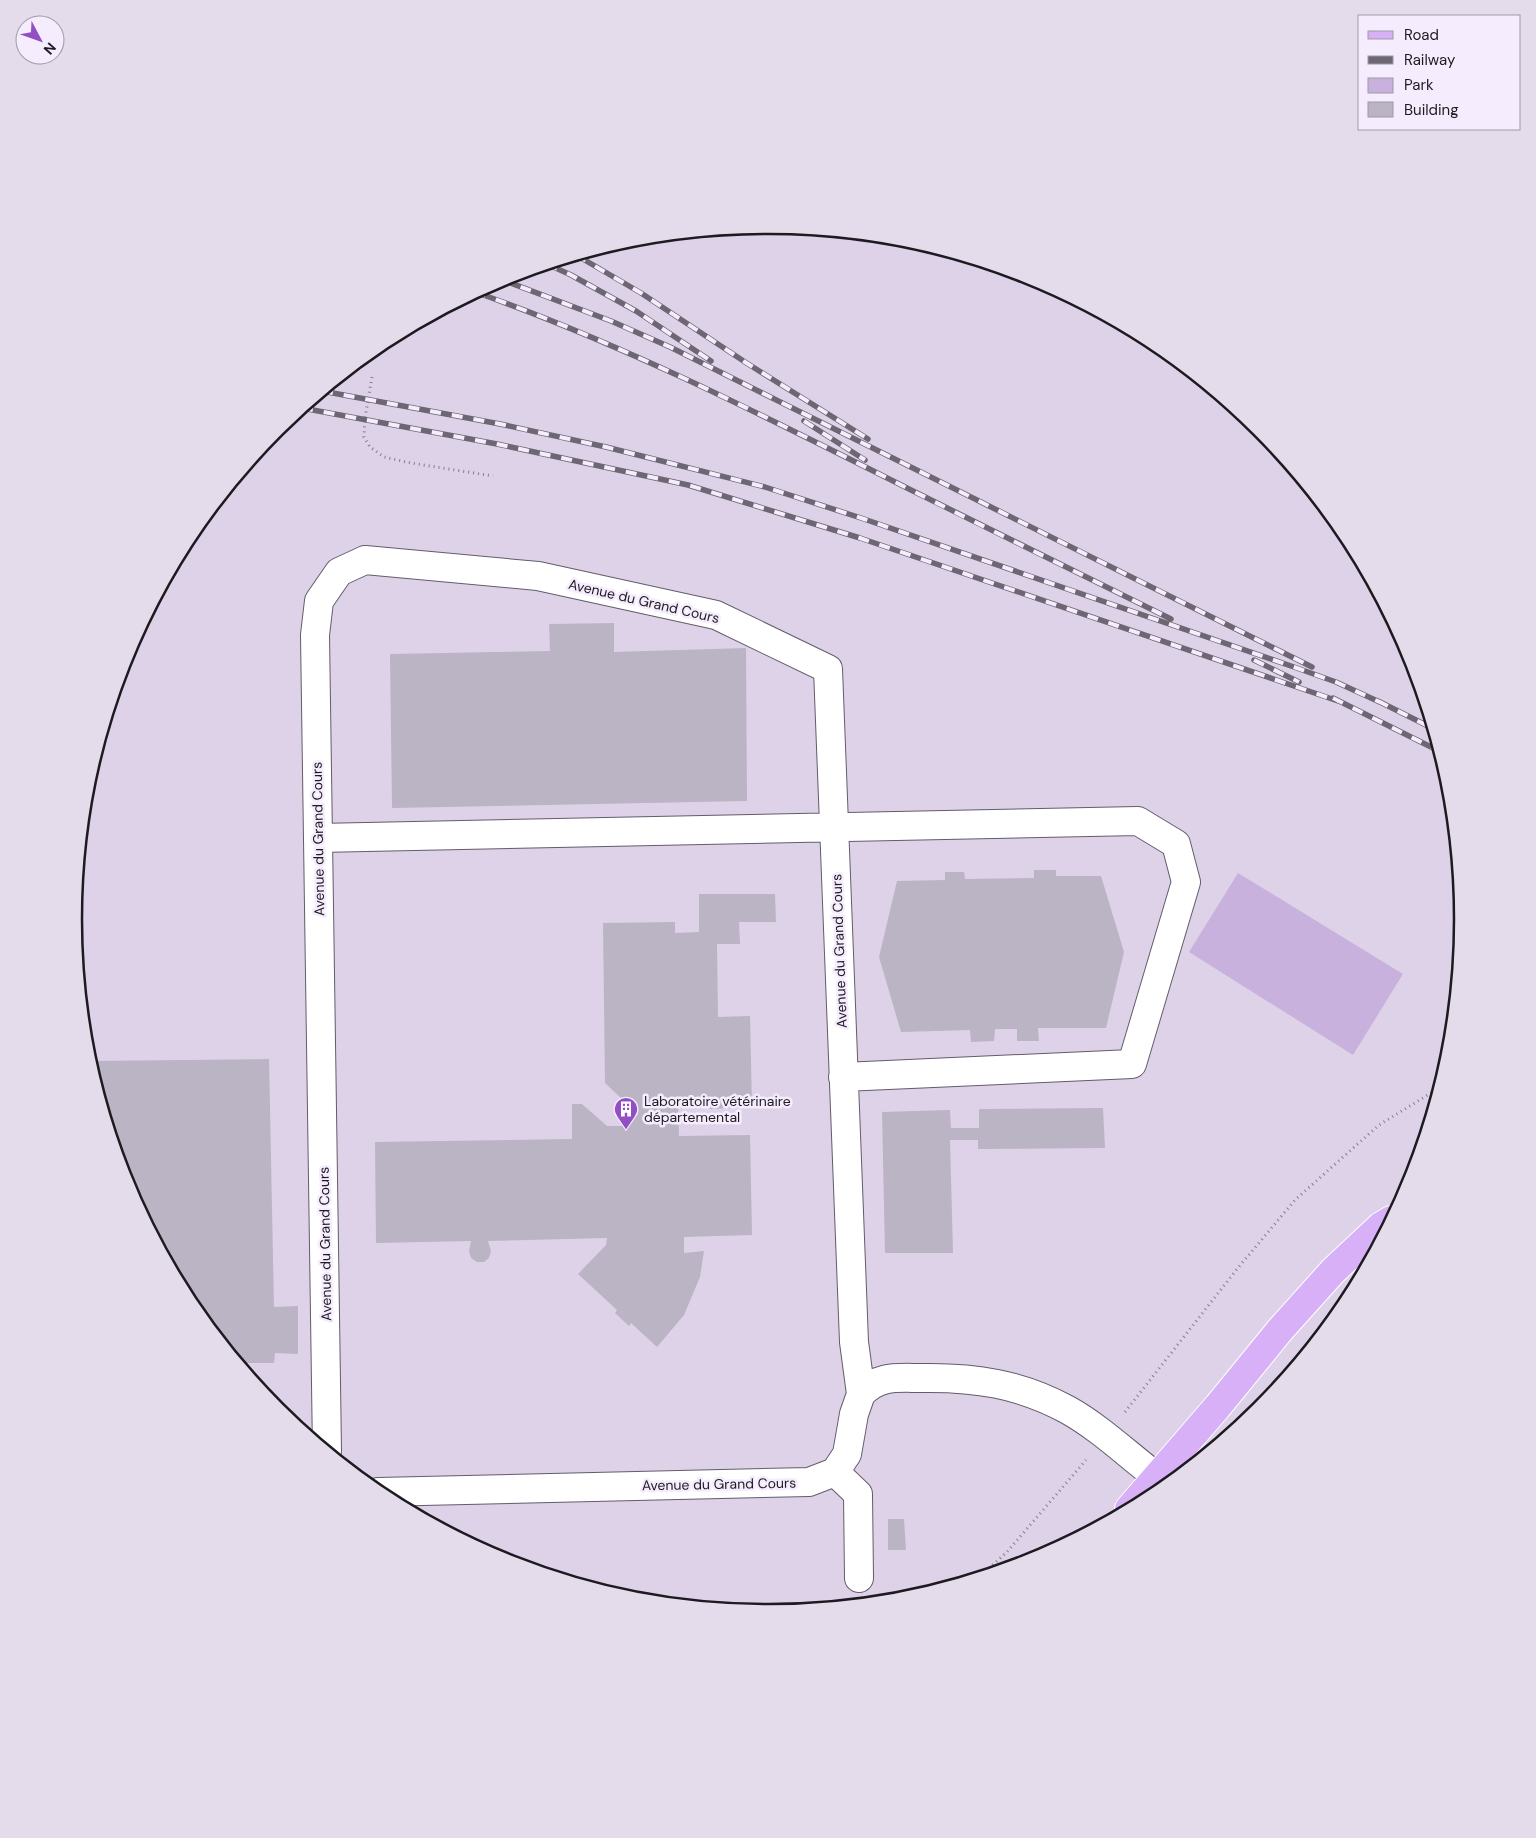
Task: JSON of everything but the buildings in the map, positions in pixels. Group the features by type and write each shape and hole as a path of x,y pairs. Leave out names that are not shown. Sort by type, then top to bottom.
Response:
{"main road":[{"path":"1143,1493 1333,1270 1381,1226"}],"street":[{"name":"Avenue du Grand Cours","path":"327,1443 315,635 319,601 339,572 365,560 538,576 716,615 828,669 854,1342 861,1394 854,1414 847,1454 835,1472 809,1482 391,1492"},
{"path":"318,838 1138,821 1176,844 1186,882 1132,1064 843,1077"},
{"path":"861,1394 873,1383 882,1380 905,1378 968,1378 1011,1386 1069,1410 1157,1477"},
{"path":"835,1472 858,1494 859,1578"}],"path":[{"path":"372,378 364,436 370,447 384,457 493,476"},
{"path":"1121,1417 1237,1269 1295,1200 1379,1125 1431,1093"},
{"path":"990,1567 1007,1552 1092,1454"}],"shaded area":[{"path":"768,233 813,235 857,239 945,257 988,270 1071,304 1111,325 1185,375 1253,434 1283,467 1312,502 1362,576 1383,616 1417,699 1430,742 1448,830 1454,919 1452,964 1448,1008 1430,1096 1417,1139 1383,1222 1362,1262 1312,1336 1253,1404 1220,1434 1185,1463 1111,1513 1071,1534 988,1568 945,1581 857,1599 813,1603 723,1603 679,1599 591,1581 548,1568 465,1534 425,1513 351,1463 283,1404 253,1371 224,1336 174,1262 153,1222 119,1139 106,1096 88,1008 82,919 84,874 88,830 106,742 119,699 153,616 174,576 224,502 283,434 316,404 351,375 425,325 465,304 548,270 591,257 679,239"}],"green space":[{"path":"1238,873 1403,974 1353,1055 1189,952"}],"railway":[{"path":"583,259 641,293 745,362 868,439"},
{"path":"555,268 636,311 711,361"},
{"path":"512,284 611,321 670,347 1312,667"},
{"path":"484,296 587,335 696,384 1171,619"},
{"path":"330,392 500,424 606,447 765,487 864,519 1294,667 1336,682 1384,704"},
{"path":"310,409 497,444 688,485 860,538 1338,701"},
{"path":"804,421 865,460"},
{"path":"1254,660 1299,682"},
{"path":"1333,698 1431,747"},
{"path":"1378,701 1425,724"}],"place":[{"name":"Laboratoire vétérinaire départemental","path":"626,1130"}]}
